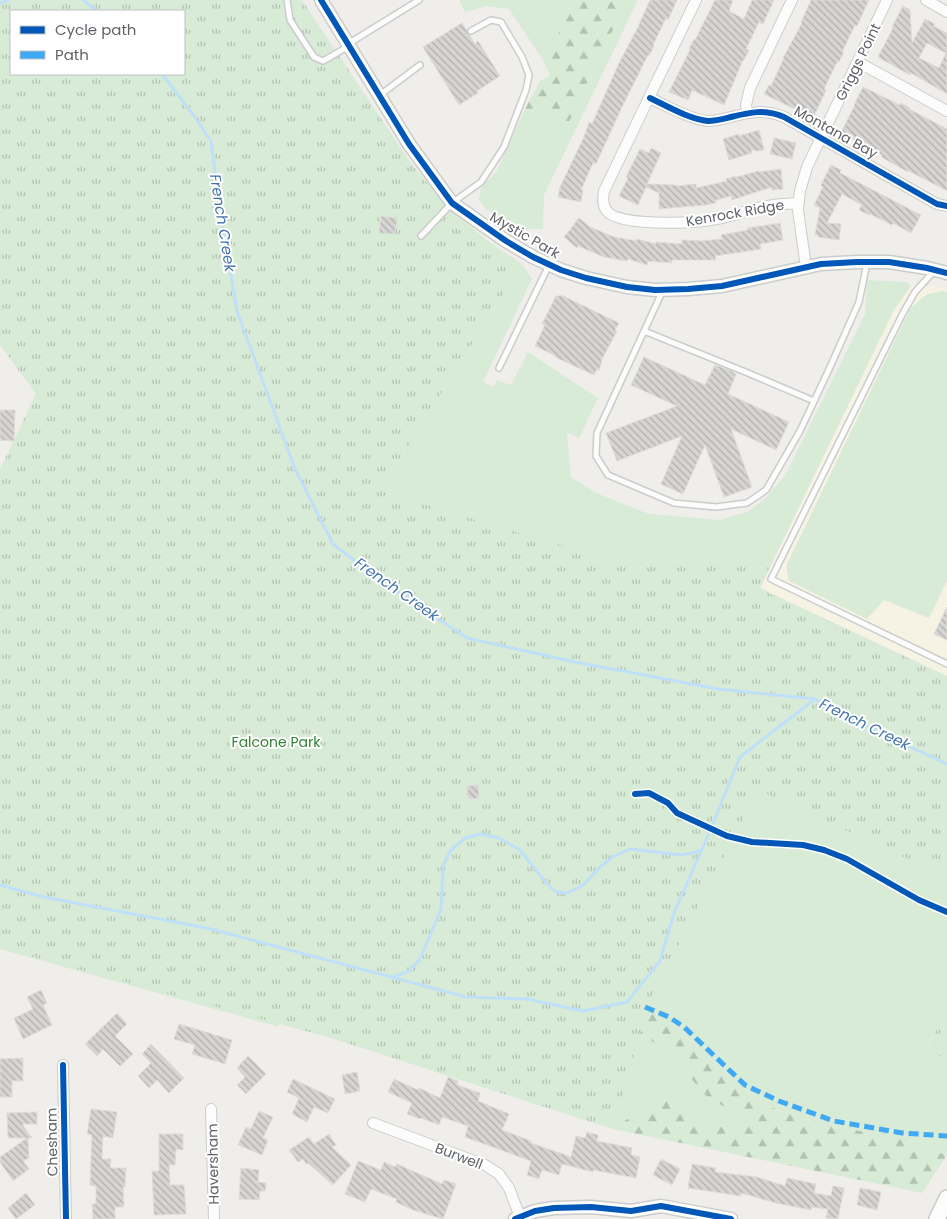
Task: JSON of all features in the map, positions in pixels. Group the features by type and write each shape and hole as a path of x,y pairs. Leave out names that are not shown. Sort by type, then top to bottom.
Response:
{"main road":[{"path":"937,1219 947,1198"}],"street":[{"name":"Mystic Park","path":"321,0 409,144 452,204 533,258 586,278 619,286 664,290 722,286 821,264 889,262 941,272"},
{"name":"Kenrock Ridge","path":"696,0 604,191 603,204 605,209 614,217 651,223 685,223 713,220 769,205 798,204"},
{"path":"747,113 746,105 750,88 792,0"},
{"name":"Griggs Point","path":"806,267 798,204 807,167 887,0"},
{"path":"926,0 947,12"},
{"path":"858,62 947,111"},
{"name":"Montana Bay","path":"650,98 689,116 709,121 761,111 774,113 937,204 947,206"},
{"name":"Chesham","path":"63,1065 66,1219"},
{"name":"Haversham","path":"211,1109 214,1219"},
{"name":"Burwell","path":"373,1123 485,1165 499,1174 509,1188 517,1218"},
{"path":"630,1215 661,1206 731,1219"},
{"path":"517,1218 535,1211 554,1208 591,1207 646,1219"}],"lane":[{"path":"287,0 290,20 314,57 324,62 419,0"},
{"path":"421,236 452,204 481,182 504,146 526,90 529,75 522,57 501,22 492,20 471,31"},
{"path":"379,95 420,65"},
{"path":"664,290 597,433 596,456 608,475 674,503 716,507 747,503 766,490 800,431 859,302 867,262"},
{"path":"499,368 550,265"},
{"path":"941,272 915,292 903,313 771,579 947,664"},
{"path":"644,331 814,401"}],"shaded area":[{"path":"911,286 934,286 947,289 947,676 760,589 894,310"}],"green space":[{"name":"Falcone Park","path":"0,0 302,0 419,173 466,222 491,243 522,264 380,491 632,567 771,564 760,589 947,676 947,877 758,790 649,1003 613,1129 331,1038 0,948 0,469 36,394 0,345"},
{"path":"459,0 578,0 543,60 509,9 487,6 465,12"},
{"path":"578,0 627,0 569,122 525,109 540,81 550,75 543,60"},
{"path":"627,0 638,0 544,195 543,229 517,229 486,209 479,200 481,187 497,171 525,109 569,122"},
{"name":"Falcone Park","path":"184,75 380,491 522,264 532,279 483,382 494,387 497,380 511,385 528,352 598,398 579,438 567,432 571,477 596,493 649,514 720,520 747,512 764,500 786,474 865,314 867,280 906,282 911,286 894,310 760,588 947,676 947,1007 927,1049 947,1059 947,1154 929,1152 912,1136 860,1131 810,1120 773,1108 742,1088 649,1003 640,1034 688,1063 690,1076 708,1098 745,1117 732,1130 692,1117 664,1093 613,1129 430,1070 282,990 279,1027 0,949 0,534"},
{"path":"947,292 947,581 929,618 884,600 867,619 789,581 787,564 910,309 927,294"},
{"path":"649,1003 742,1088 773,1108 810,1120 860,1131 912,1136 929,1152 947,1155 922,1193 613,1129 664,1093 692,1117 732,1130 744,1117 708,1098 689,1076 688,1063 640,1034"},
{"path":"947,1007 947,1059 927,1050"}],"building":[{"path":"650,0 677,0 668,20 666,18 654,46 621,109 596,164 593,163 581,190 583,190 581,202 558,197 560,187 584,137 589,122 592,124"},
{"path":"715,0 733,0 729,11 744,19 752,0 774,0 763,24 759,22 746,49 749,50 724,105 692,90 688,100 669,92"},
{"path":"811,0 869,0 824,89 826,90 813,118 764,94 769,85 771,86 783,58 802,23"},
{"path":"903,6 910,10 912,43 925,19 935,24 933,26 947,33 947,94 878,57","holes":["927,43 946,53 939,68 919,58"]},
{"path":"462,23 475,44 478,41 500,76 459,105 423,47"},
{"path":"863,87 900,105 901,103 947,129 947,191 908,172 883,158 882,155 840,134"},
{"path":"759,130 764,150 751,150 752,153 729,160 723,139"},
{"path":"774,138 796,143 792,159 770,154"},
{"path":"651,148 661,153 647,184 676,186 696,184 696,188 758,171 781,169 783,189 772,190 772,187 732,200 731,196 716,200 716,203 705,205 659,209 659,193 646,187 638,205 619,196 640,149 649,153"},
{"path":"831,165 841,170 840,173 921,215 911,233 893,223 892,225 859,210 862,205 842,194 827,223 841,224 839,240 815,235 820,208 814,205"},
{"path":"381,216 397,218 395,234 379,233"},
{"path":"579,218 590,227 614,237 637,241 637,239 656,244 656,242 682,244 682,240 722,239 721,235 748,230 747,228 780,223 783,240 760,244 761,249 715,256 716,260 672,260 672,263 648,261 647,265 628,259 627,261 604,257 578,246 577,248 564,237"},
{"path":"561,295 619,323 615,330 617,331 601,361 599,370 597,369 594,375 535,346 545,325 542,324 556,296"},
{"path":"644,357 705,385 715,365 734,372 736,374 728,394 789,422 776,450 731,429 752,487 724,497 705,445 683,494 661,484 682,436 617,461 606,433 677,406 631,385"},
{"path":"0,410 15,410 14,441 0,440"},
{"path":"947,607 947,640 934,634"},
{"path":"478,785 479,798 469,799 467,786"},
{"path":"41,990 47,1003 43,1005 52,1025 23,1039 14,1018 33,1009 27,997"},
{"path":"117,1013 127,1024 115,1036 133,1054 120,1066 103,1049 97,1056 85,1044"},
{"path":"179,1024 232,1040 225,1064 192,1054 195,1045 174,1039"},
{"path":"151,1044 184,1078 169,1093 157,1080 149,1088 138,1076 151,1063 142,1054"},
{"path":"248,1056 266,1074 246,1094 237,1085 245,1077 237,1068"},
{"path":"23,1058 23,1081 12,1081 12,1097 0,1097 0,1059"},
{"path":"357,1072 360,1091 345,1094 342,1075"},
{"path":"448,1077 458,1081 457,1085 480,1093 478,1101 509,1114 502,1130 531,1141 531,1143 571,1157 576,1136 585,1138 587,1132 598,1135 597,1141 632,1148 631,1155 640,1157 636,1178 593,1170 593,1172 562,1164 559,1175 542,1170 539,1179 527,1175 531,1161 465,1137 468,1126 442,1117 439,1125 407,1114 412,1103 388,1092 394,1079 440,1098"},
{"path":"293,1079 335,1099 328,1113 314,1107 307,1122 292,1114 299,1098 287,1092"},
{"path":"91,1109 117,1112 113,1138 103,1136 102,1159 111,1159 110,1168 126,1168 125,1187 123,1187 124,1207 115,1207 115,1219 93,1219 92,1204 96,1204 96,1186 90,1185 92,1135 87,1134"},
{"path":"259,1111 273,1117 263,1138 268,1140 262,1155 238,1145 246,1127 251,1129"},
{"path":"37,1112 37,1124 22,1124 32,1138 28,1138 29,1158 23,1161 29,1169 13,1181 0,1162 0,1157 27,1138 8,1138 7,1113"},
{"path":"159,1134 183,1134 183,1150 176,1149 175,1165 169,1165 170,1185 184,1185 186,1214 154,1215 152,1171 159,1171"},
{"path":"329,1134 336,1145 332,1147 351,1165 333,1185 308,1163 306,1164 303,1159 298,1162 289,1150 309,1137 314,1144"},
{"path":"661,1159 680,1169 672,1185 653,1175"},
{"path":"358,1161 381,1170 384,1162 395,1167 397,1164 442,1184 444,1180 456,1184 443,1219 413,1210 396,1202 397,1199 371,1189 365,1202 345,1194"},
{"path":"692,1164 716,1168 715,1172 757,1177 785,1186 787,1178 816,1184 814,1193 831,1196 833,1186 844,1188 838,1219 826,1218 828,1209 811,1207 811,1210 741,1193 741,1196 688,1188"},
{"path":"241,1168 259,1170 258,1182 266,1183 265,1191 260,1191 259,1200 239,1199"},
{"path":"860,1188 881,1192 877,1210 857,1205"},
{"path":"26,1193 35,1205 16,1219 8,1208"}],"waterway":[{"path":"0,3 8,0"},
{"name":"French Creek","path":"83,0 96,10"},
{"name":"French Creek","path":"163,75 211,141 220,212 237,311 295,469 333,544 381,581 467,638 575,662 718,689 815,699 880,733 947,764"},
{"path":"0,885 44,897 211,929 466,997 527,999 583,1011 627,1002 660,961 674,913 740,757 815,699"},
{"path":"393,977 409,971 420,959 441,909 443,866 451,850 465,838 481,834 499,838 520,850 547,884 556,892 568,893 583,885 600,867 614,856 630,849 681,855 701,851"}],"marked path":[{"path":"645,1007 669,1017 684,1027 745,1085 779,1101 834,1121 902,1133 947,1136"}],"cycle path":[{"path":"321,0 409,144 452,203 506,241 533,257 561,270 586,278 627,287 655,290 722,286 821,264 889,262 947,273"},
{"path":"650,98 686,115 708,121 758,112 784,117 937,204 947,206"},
{"path":"635,794 649,793 668,803 677,813 727,836 752,842 803,845 824,850 847,859 919,900 947,912"},
{"path":"63,1065 66,1219"},
{"path":"515,1219 535,1211 554,1208 591,1207 631,1211 661,1206 731,1219"}]}
